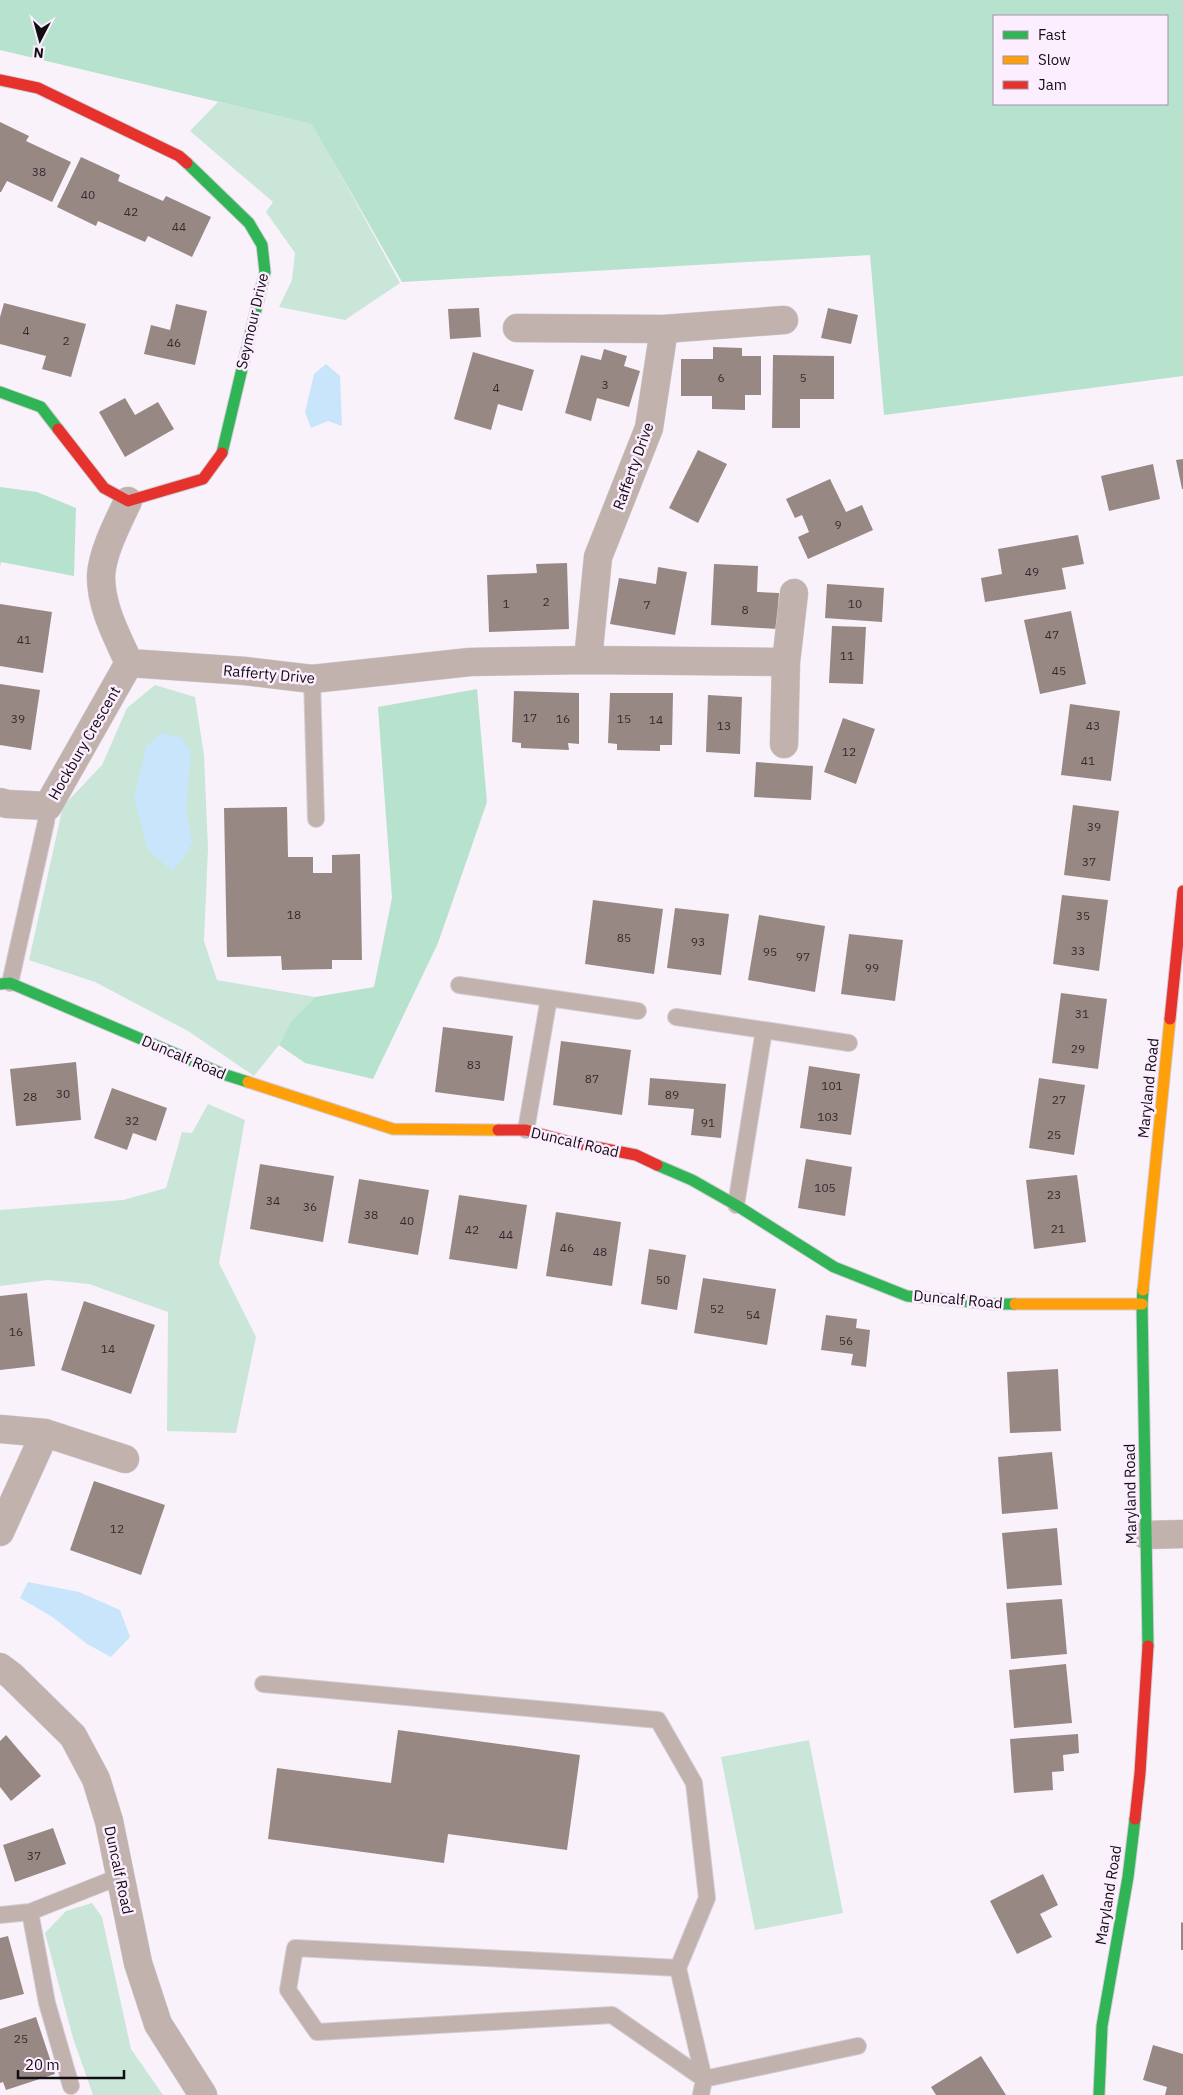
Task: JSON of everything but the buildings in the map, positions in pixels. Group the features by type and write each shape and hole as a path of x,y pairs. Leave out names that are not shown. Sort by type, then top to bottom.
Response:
{"street":[{"name":"Seymour Drive","path":"0,80 38,88 179,156 249,223 262,245 265,272 221,456 203,479 128,501"},
{"path":"517,328 664,329 784,320"},
{"name":"Rafferty Drive","path":"588,660 598,557 649,428 664,329"},
{"path":"0,392 41,407 104,488 128,501 110,540 101,576 108,618 129,664"},
{"path":"784,744 786,662 794,593"},
{"name":"Rafferty Drive","path":"129,664 245,671 312,679 470,662 588,660 786,662"},
{"name":"Hockbury Crescent","path":"0,802 48,806 129,664"},
{"name":"Maryland Road","path":"1099,2095 1102,2026 1128,1877 1140,1773 1148,1649 1142,1304 1183,892"},
{"name":"Duncalf Road","path":"5,983 223,1074 393,1129 526,1130 570,1142 636,1155 692,1180 736,1205 834,1267 907,1296 994,1304 1142,1304"},
{"path":"0,1429 45,1432 125,1459"},
{"path":"0,1532 45,1432"},
{"path":"1146,1535 1183,1534"},
{"name":"Duncalf Road","path":"0,1666 74,1736 96,1779 109,1821 138,1962 158,2024 204,2095"}],"lane":[{"path":"312,679 316,819"},
{"path":"5,983 46,822 48,806"},
{"path":"459,986 638,1011"},
{"path":"526,1130 549,998"},
{"path":"676,1016 849,1043"},
{"path":"736,1205 764,1030"},
{"path":"263,1684 658,1720 694,1783 707,1898 678,1968 702,2087"},
{"path":"0,1915 30,1912 120,1876"},
{"path":"30,1912 47,2003 71,2086"},
{"path":"678,1968 295,1948 288,1990 317,2032 612,2015 702,2087"},
{"path":"702,2087 858,2046"}],"green space":[{"path":"0,0 1183,0 1183,376 884,415 870,255 402,282 312,124 0,50"},
{"path":"218,102 313,124 400,283 345,320 279,307 292,280 295,253 266,212 273,202 190,131"},
{"path":"0,487 37,492 76,508 74,576 1,562 0,567"},
{"path":"155,685 195,697 204,755 208,849 204,941 217,980 315,997 291,1021 279,1045 254,1076 188,1031 95,982 29,960 63,806 102,765 127,708"},
{"path":"477,689 487,802 438,943 373,1079 305,1063 279,1045 291,1021 315,997 374,987 392,898 378,707"},
{"path":"208,1104 245,1120 219,1263 256,1337 236,1433 167,1431 168,1312 89,1284 48,1280 0,1286 0,1210 123,1200 166,1188 182,1132 192,1133"},
{"path":"809,1740 843,1913 755,1930 721,1757"},
{"path":"92,1903 102,1917 131,2049 163,2095 93,2095 73,2038 45,1933 66,1911"}],"water":[{"path":"326,364 340,376 342,426 328,421 311,428 305,412 314,374"},
{"path":"161,733 182,738 191,752 186,809 192,842 183,859 172,871 148,850 134,798 146,747"},
{"path":"28,1582 79,1592 120,1610 130,1637 111,1657 87,1644 51,1616 20,1598"}],"traffic: fast":[{"path":"187,163 249,223 262,245 265,272 222,453"},
{"path":"0,392 41,407 58,429"},
{"path":"0,984 10,983 223,1074 248,1082"},
{"path":"657,1165 692,1180 736,1205 834,1267 907,1296 994,1304 1015,1304"},
{"path":"1143,1290 1148,1646"},
{"path":"1099,2095 1102,2026 1128,1877 1135,1819"}],"traffic: slow":[{"path":"1143,1290 1170,1019"},
{"path":"248,1082 393,1129 498,1130"},
{"path":"1015,1304 1142,1304"}],"traffic: jam":[{"path":"0,80 38,88 179,156 187,163"},
{"path":"58,429 104,488 128,501 203,479 222,453"},
{"path":"1170,1019 1183,891"},
{"path":"498,1130 526,1130 570,1142 636,1155 657,1165"},
{"path":"1135,1819 1140,1773 1148,1646"}]}
